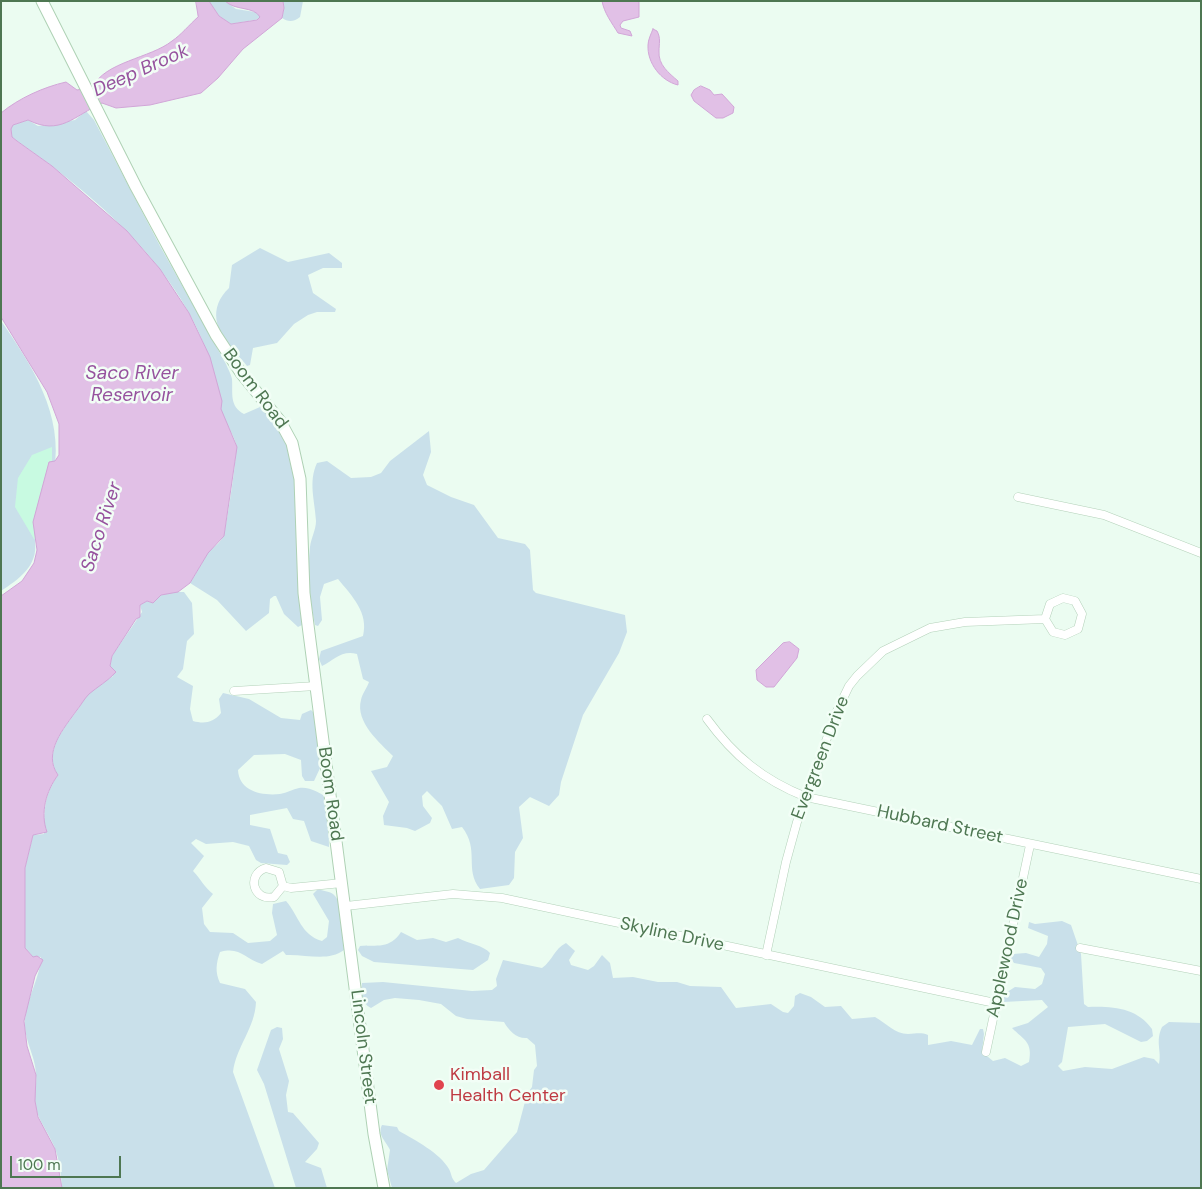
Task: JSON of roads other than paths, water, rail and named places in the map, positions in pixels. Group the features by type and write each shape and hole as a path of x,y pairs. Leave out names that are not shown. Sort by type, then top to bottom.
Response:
{"street":[{"name":"Boom Road","path":"42,1 216,335 237,368 280,421 292,443 300,479 304,594 346,906"},
{"path":"1018,497 1104,515 1201,553"},
{"path":"1060,598 1075,602 1082,614 1078,628 1065,635 1051,630 1046,619 1050,604 1060,598"},
{"name":"Evergreen Drive","path":"766,955 789,847 836,713 849,686 883,651 914,634 942,625 965,622 1046,619"},
{"path":"234,691 316,686"},
{"name":"Hubbard Street","path":"708,719 732,751 759,774 806,797 1201,879"},
{"name":"Applewood Drive","path":"986,1052 1030,844"},
{"path":"271,868 279,872 283,886 274,897 264,897 256,892 253,882 257,872 271,868"},
{"path":"283,886 298,888 342,883"},
{"name":"Skyline Drive","path":"346,906 427,896 478,895 995,1003"},
{"name":"Lincoln Street","path":"346,906 374,1134 384,1188"},
{"path":"1080,948 1201,971"}],"water":[{"name":"Saco River Reservoir","path":"196,1 209,1 219,16 231,24 257,20 260,17 253,11 234,6 225,1 283,1 284,8 282,18 243,49 218,78 201,93 150,105 116,108 102,103 58,125 49,126 28,120 13,125 11,129 12,137 52,166 127,231 160,269 189,313 210,357 222,401 221,409 237,447 224,536 208,553 190,583 178,592 161,595 153,603 147,601 140,605 140,617 136,619 112,656 110,666 116,672 89,694 61,733 54,750 52,758 58,775 50,788 45,802 44,817 47,832 33,835 25,868 25,948 33,957 37,956 43,960 35,976 24,1021 27,1046 36,1075 35,1101 38,1117 55,1149 62,1188 1,1188 1,596 22,581 34,563 37,550 33,522 49,462 55,461 59,455 59,424 47,392 1,317 1,113 24,98 58,84 66,82 77,90 93,87 107,72 117,66 163,47 179,36 198,17"},
{"path":"602,1 639,1 639,17 623,21 620,25 621,28 630,31 632,36 618,33 606,14"},
{"path":"653,29 657,31 659,36 660,60 678,81 678,85 666,80 653,65 648,52 648,45"},
{"path":"701,86 710,90 714,95 722,94 734,107 733,113 723,118 716,118 694,101 691,95 694,90"},
{"path":"790,642 799,649 797,658 774,687 766,687 757,680 756,670 783,643"}],"place":[{"name":"Kimball Health Center","path":"439,1085"}],"water label":[{"name":"Deep Brook","path":"141,71"},
{"name":"Saco River","path":"102,527"}]}
